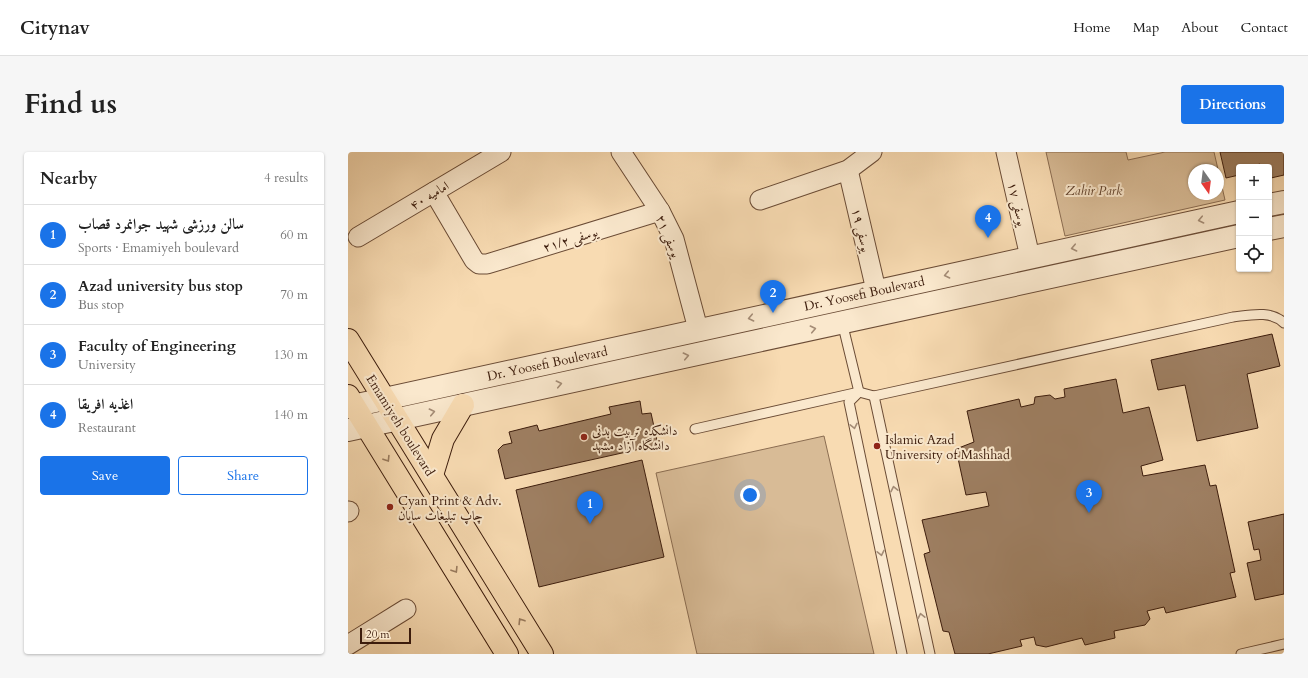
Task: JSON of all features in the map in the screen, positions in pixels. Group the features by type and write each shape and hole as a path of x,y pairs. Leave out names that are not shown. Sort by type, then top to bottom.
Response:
{"main road":[{"name":"Emamiyeh boulevard","path":"348,340 542,654"},
{"path":"350,403 357,428 507,654"},
{"path":"432,475 443,439 462,405"}],"street":[{"name":"امامیه ۴۰","path":"358,237 501,152"},
{"name":"یوسفی ۲۱","path":"621,152 660,211 674,240 698,329"},
{"path":"760,200 848,170 872,152"},
{"name":"یوسفی ۱۷","path":"1006,152 1030,257"},
{"name":"یوسفی ۱۹","path":"848,170 876,290"},
{"name":"یوسفی ۲۱/۲","path":"434,192 474,260 479,264 487,264 660,211"},
{"path":"1272,204 1284,202"},
{"name":"Dr. Yoosefi Boulevard","path":"350,403 384,398 1236,213"},
{"path":"1272,228 1284,226"},
{"name":"Dr. Yoosefi Boulevard","path":"357,428 1236,237"},
{"path":"348,645 406,610"}],"lane":[{"path":"695,429 859,392 874,396 1233,317 1265,314 1284,323"},
{"path":"842,322 859,392"},
{"path":"859,392 848,402 902,654"},
{"path":"874,396 930,654"},
{"path":"1241,654 1284,644"}],"green space":[{"name":"Zahir Park","path":"1046,152 1126,152 1128,160 1165,152 1214,152 1217,164 1188,164 1188,200 1224,200 1224,196 1225,200 1065,236"},
{"path":"824,436 874,654 697,654 656,473"}],"building":[{"path":"1220,152 1284,152 1284,175 1272,178 1272,164 1236,164 1236,176 1226,178"},
{"path":"1272,334 1280,366 1247,374 1258,428 1197,441 1185,385 1158,390 1151,360"},
{"path":"1116,379 1123,413 1149,407 1163,460 1141,466 1143,476 1205,465 1210,486 1216,485 1235,572 1230,573 1236,597 1166,613 1164,607 1147,611 1150,619 1145,625 1114,631 1115,638 1085,645 1082,638 1046,647 1036,645 1034,637 1020,640 1022,646 988,654 955,654 949,632 943,631 924,554 930,552 922,520 989,506 986,492 966,495 956,449 974,442 967,411 1019,399 1021,407 1034,404 1035,397 1050,395 1055,399 1065,397 1064,389"},
{"name":"دانشکده تربیت بدنی دانشگاه آزاد مشهد","path":"640,401 642,414 651,413 658,445 505,479 498,450 503,445 512,443 509,432 537,425 539,431 611,414 609,407"},
{"path":"642,460 664,557 539,587 516,490"},
{"path":"1284,514 1284,594 1255,600 1247,563 1261,560 1259,549 1254,550 1248,522"}],"place":[{"name":"اغذیه افریقا","path":"988,238"},
{"name":"Azad university bus stop","path":"773,313"},
{"name":"دانشکده تربیت بدنی دانشگاه آزاد مشهد","path":"584,437"},
{"name":"Islamic Azad University of Mashhad","path":"877,446"},
{"name":"Cyan Print & Adv. چاپ تبلیغات سایان","path":"390,507"},
{"name":"Faculty of Engineering","path":"1089,513"},
{"name":"سالن ورزشی شهید جوانمرد قصاب","path":"590,524"}]}
